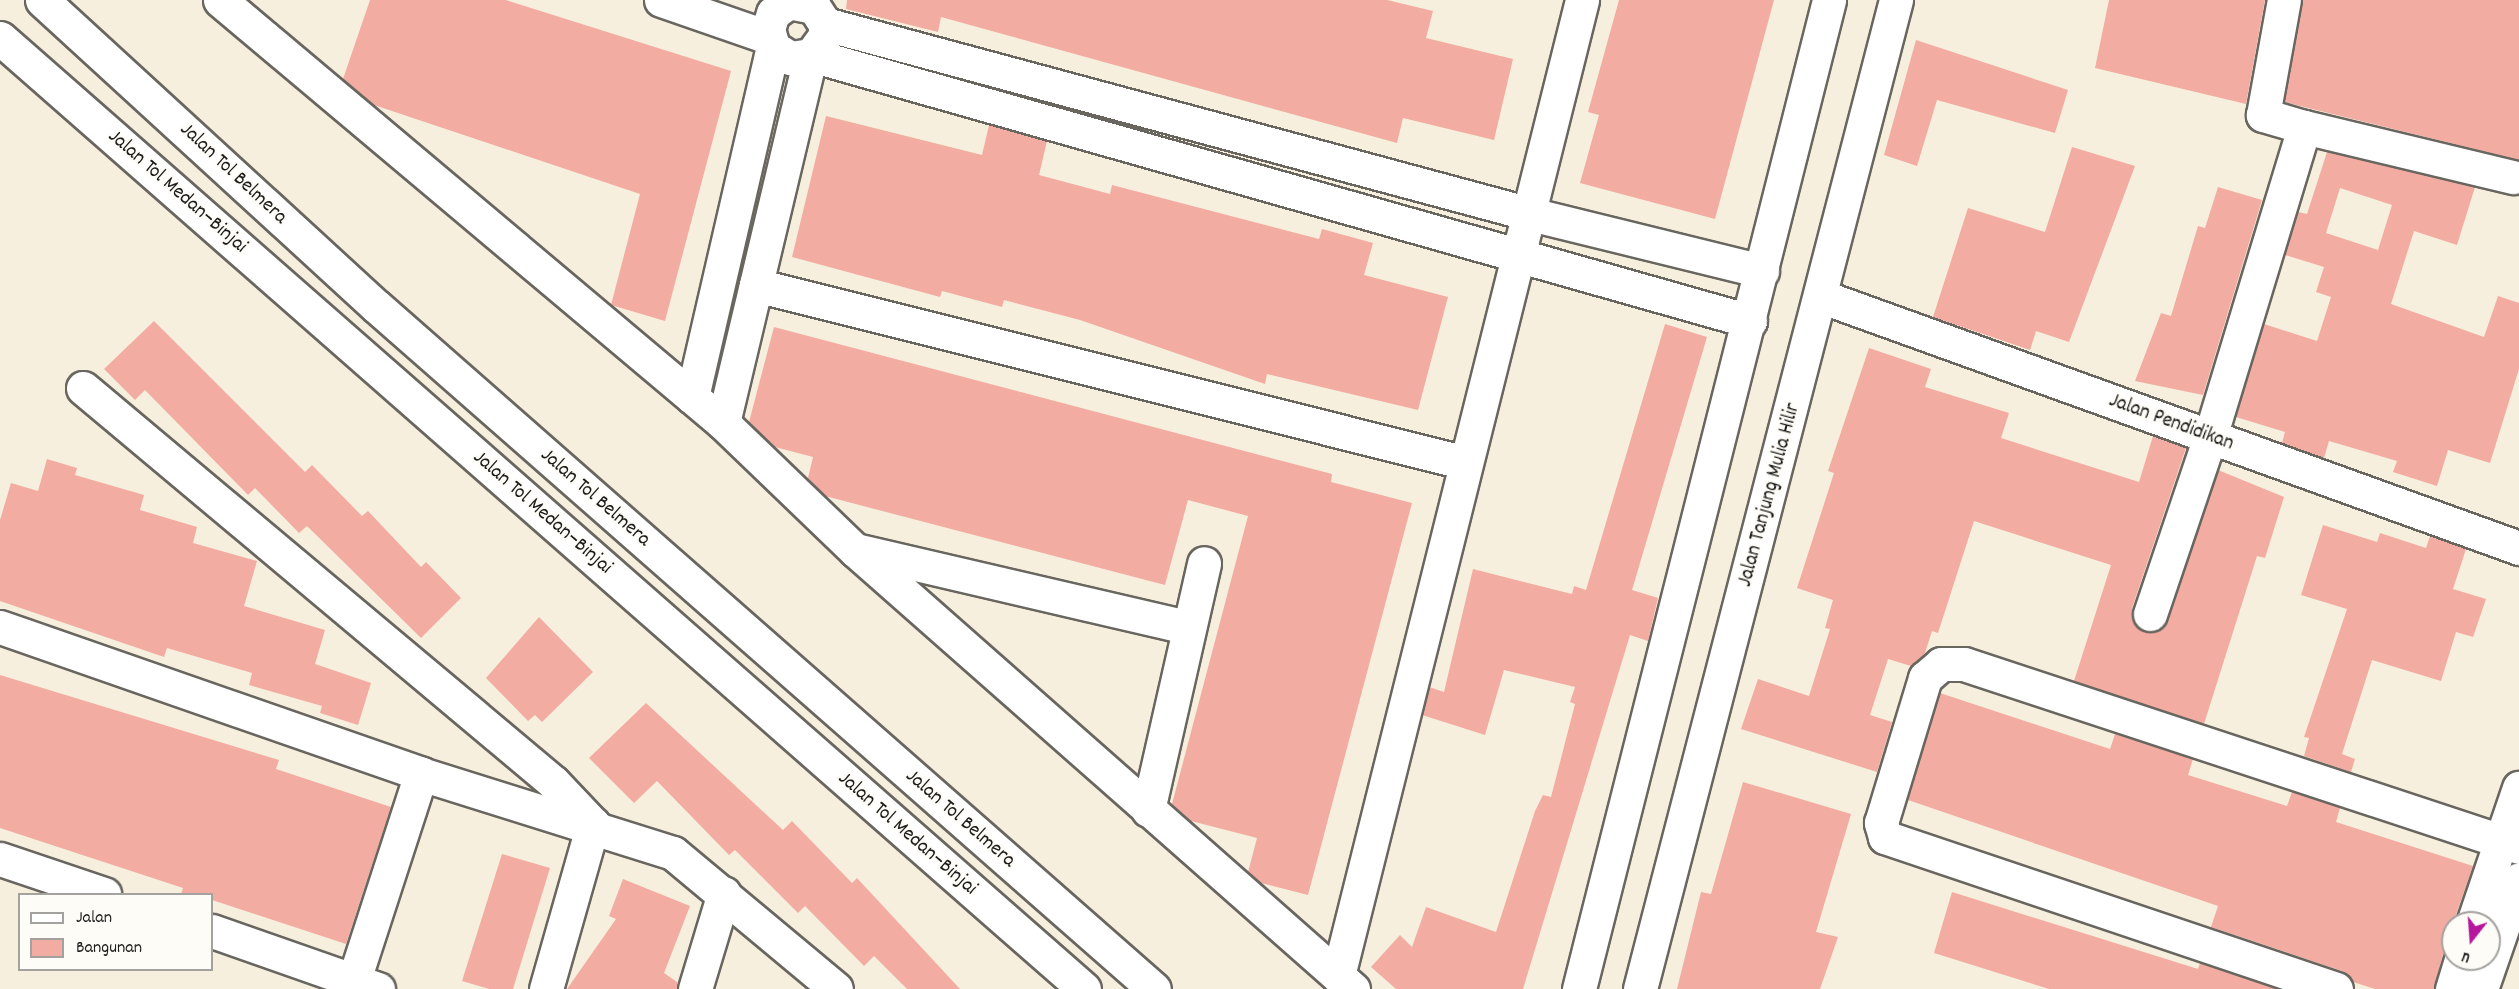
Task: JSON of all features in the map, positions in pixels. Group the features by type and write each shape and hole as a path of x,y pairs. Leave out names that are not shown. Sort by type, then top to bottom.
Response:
{"main road":[{"name":"Jalan Tol Belmera","path":"42,0 376,306 1154,989"},
{"path":"220,0 723,423 855,550 1346,982 1463,462 1519,257 1582,0"},
{"path":"661,0 790,14 1530,214 1762,271"},
{"path":"1579,989 1750,321 1829,0"},
{"name":"Jalan Tanjung Mulia Hilir","path":"1640,989 1823,297 1896,0"},
{"path":"2284,0 2263,115 2513,177"},
{"path":"692,397 790,14"},
{"path":"790,14 790,58 811,55 1750,321"},
{"name":"Jalan Tol Medan–Binjai","path":"0,38 1084,989"},
{"path":"723,423 811,55"},
{"path":"2150,614 2210,437 2304,127"},
{"path":"756,285 1463,462"},
{"name":"Jalan Pendidikan","path":"1823,297 2519,548"},
{"path":"83,387 553,782 593,824"},
{"path":"855,550 1188,627"},
{"path":"1149,810 1204,563"},
{"path":"0,627 422,774 593,824 673,853 724,893 836,989"},
{"path":"2336,989 1897,845 1885,837 1881,823 1925,678 1941,664 1964,664 2510,844"},
{"path":"213,931 366,985 422,774"},
{"path":"2479,911 2510,844 2519,788"},
{"path":"546,989 593,824"},
{"path":"0,859 101,893"},
{"path":"2481,989 2519,879"},
{"path":"695,989 724,893"},
{"path":"2452,989 2458,971"}],"building":[{"path":"370,0 506,0 731,71 665,321 611,305 640,194 374,105 343,79"},
{"path":"847,0 1387,0 1433,11 1426,38 1513,59 1494,140 1403,118 1397,143 941,17 938,32 846,9"},
{"path":"1619,0 1774,0 1715,219 1580,183 1599,115 1588,112"},
{"path":"2109,0 2265,0 2246,104 2095,68"},
{"path":"2302,0 2519,0 2519,160 2284,102"},
{"path":"1916,40 2068,90 2055,133 1937,100 1917,166 1884,155"},
{"path":"826,116 982,155 989,125 1047,141 1039,175 1110,194 1112,185 1319,239 1322,229 1373,243 1364,275 1448,297 1418,410 1267,374 1265,384 1080,320 1004,300 1002,307 942,291 940,297 792,257"},
{"path":"2072,147 2135,166 2069,342 2036,331 2030,350 1933,317 1968,208 2045,232"},
{"path":"2327,152 2475,187 2457,245 2414,231 2391,304 2484,337 2498,296 2519,303 2519,369 2490,463 2448,450 2437,486 2393,472 2397,461 2329,441 2324,458 2282,443 2285,432 2236,417 2264,324 2317,341 2331,297 2316,292 2324,267 2285,255 2298,212 2307,214","holes":["2340,188 2392,205 2378,250 2326,233"]},
{"path":"2218,187 2262,200 2203,395 2135,381 2161,313 2171,316 2198,226 2205,228"},
{"path":"154,321 305,472 312,465 362,516 368,511 421,567 426,562 461,598 421,638 307,526 299,533 255,488 248,495 145,390 135,400 104,369"},
{"path":"1665,324 1707,337 1632,590 1658,598 1648,641 1630,635 1523,989 1396,989 1371,967 1400,935 1412,947 1426,907 1496,932 1535,811 1543,795 1551,797 1575,704 1570,702 1575,687 1504,670 1485,735 1422,715 1429,687 1444,692 1473,569 1572,594 1574,586 1586,590"},
{"path":"774,327 1332,474 1331,482 1412,503 1308,895 1261,883 1248,872 1257,838 1191,821 1172,804 1248,516 1188,500 1165,585 825,496 808,478 813,457 775,447 749,422"},
{"path":"1869,348 1931,369 1925,387 2009,413 2001,438 2139,482 2153,436 2186,448 2132,608 2132,618 2143,632 2154,632 2168,620 2218,470 2284,497 2265,558 2257,556 2204,724 2074,681 2111,565 1974,521 1938,633 1932,631 1925,653 1911,666 1888,659 1870,715 1892,722 1877,772 1741,729 1758,679 1809,696 1830,629 1825,628 1833,600 1797,588 1834,473 1828,471"},
{"path":"47,459 77,468 75,475 144,495 140,510 197,527 193,543 257,561 244,606 325,630 315,664 371,683 358,725 320,713 322,706 249,685 252,673 167,648 164,657 0,601 0,520 11,483 38,491"},
{"path":"2323,525 2377,542 2380,533 2426,548 2430,536 2466,549 2453,589 2486,599 2473,637 2456,632 2441,681 2372,660 2342,754 2355,759 2351,772 2304,756 2309,738 2304,737 2347,609 2301,595"},
{"path":"539,617 593,672 542,722 535,715 528,721 486,678"},
{"path":"0,675 279,760 276,769 391,807 346,944 213,900 213,893 181,893 183,888 0,828"},
{"path":"1940,693 2110,749 2115,734 2193,759 2188,775 2287,806 2292,792 2340,808 2336,822 2473,866 2457,911 2441,911 2441,962 2434,989 2375,989 2353,982 2342,971 2211,927 2218,906 1908,800"},
{"path":"646,703 783,830 792,821 852,883 857,878 960,989 907,989 874,956 864,966 805,906 798,913 735,850 729,855 657,781 634,803 589,758"},
{"path":"1743,782 1851,814 1816,932 1838,937 1820,989 1677,989 1701,892 1711,894"},
{"path":"502,854 550,868 513,989 489,989 462,981"},
{"path":"623,879 690,906 664,973 677,982 677,989 567,989 616,919 609,916"},
{"path":"1952,892 2198,969 2200,963 2277,989 2049,989 1934,953"}]}
